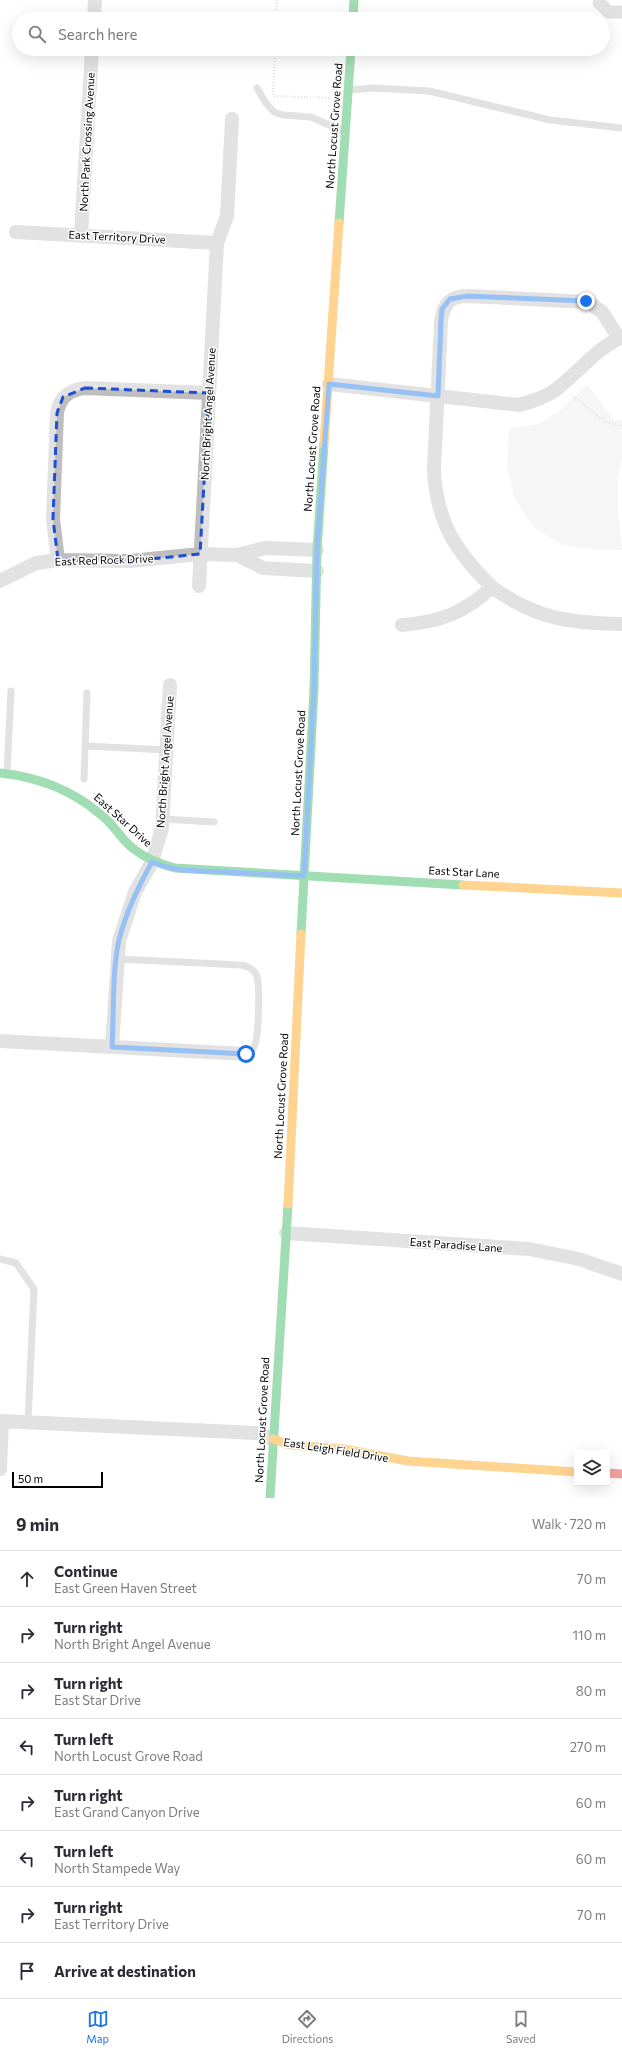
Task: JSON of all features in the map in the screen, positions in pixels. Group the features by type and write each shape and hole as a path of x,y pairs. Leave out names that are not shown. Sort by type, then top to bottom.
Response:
{"main road":[{"path":"353,12 354,0"},
{"name":"North Locust Grove Road","path":"270,1498 272,1439 286,1233 314,689 317,550 350,56"},
{"name":"East Star Drive","path":"4,774 35,779 80,798 102,815 129,844 152,862 166,867 183,870 304,876"},
{"name":"East Star Lane","path":"304,876 622,893"},
{"name":"East Leigh Field Drive","path":"272,1439 290,1445 344,1449 415,1462 574,1472"},
{"path":"610,1473 622,1474"}],"street":[{"path":"94,12 95,0"},
{"name":"North Park Crossing Avenue","path":"82,235 92,56"},
{"name":"North Bright Angel Avenue","path":"199,586 217,243 226,216 232,119"},
{"name":"East Territory Drive","path":"16,232 217,243"},
{"path":"329,384 438,396 519,405 537,400 553,391 596,354 620,338 602,312 586,301 468,296 457,297 446,302 442,309 441,321 438,396 434,469 438,504 446,529 455,546 474,569 492,587 520,605 541,615 580,622 622,624"},
{"path":"58,560 54,519 54,501 57,413 59,402 63,397 70,392 85,388 209,393"},
{"name":"East Red Rock Drive","path":"0,581 36,563 58,560 130,561 200,554 237,555 266,548 317,550"},
{"name":"East Red Rock Drive","path":"237,555 263,568 317,571"},
{"path":"402,625 440,620 460,611 478,600 492,587"},
{"name":"North Bright Angel Avenue","path":"112,1047 116,959 119,941 135,892 152,862 162,828 170,685"},
{"path":"0,1041 246,1054"},
{"name":"East Paradise Lane","path":"286,1233 529,1250 579,1259 622,1274"},
{"path":"0,1469 1,1421"},
{"name":"East Leigh Field Drive","path":"1,1421 257,1433 272,1439"}],"lane":[{"path":"257,88 266,103 274,112 283,115 311,117 345,132"},
{"path":"348,90 373,88 429,91 550,120 622,128"},
{"path":"4,774 11,691"},
{"path":"84,779 87,693"},
{"path":"85,746 167,750"},
{"path":"163,818 214,822"},
{"path":"116,959 241,965 254,971 259,986 256,1036 254,1046 246,1054"},
{"path":"0,1259 16,1263 34,1289 28,1422"}],"path":[{"path":"276,12 277,0"},
{"path":"275,56 273,96 331,98"},
{"path":"573,396 606,422 622,426"}],"highlighted area":[{"path":"85,388 209,393 200,554 130,561 58,560 53,519 57,413 63,397"}],"shaded area":[{"path":"587,384 614,420 622,421 622,457 618,479 618,510 622,550 596,550 563,545 535,528 515,500 507,468 509,428 538,424 561,410"}],"waterway":[{"path":"599,3 609,12 622,12"}],"traffic: fast":[{"path":"353,12 354,0"},
{"path":"339,223 351,56"},
{"path":"301,934 314,689 317,550 324,444"},
{"path":"0,773 41,781 78,798 104,817 130,846 154,861 175,868 463,885"},
{"path":"270,1498 288,1204"}],"traffic: slow":[{"path":"324,444 339,223"},
{"path":"463,885 622,893"},
{"path":"288,1204 301,934"},
{"path":"273,1439 290,1445 344,1449 408,1461 574,1472"}],"traffic: jam":[{"path":"610,1473 622,1474"}],"route":[{"path":"246,1054 112,1047 116,959 119,941 135,892 152,862 166,867 183,870 304,876 314,689 317,550 329,384 438,396 442,309 446,302 450,299 468,296 586,301"}]}
